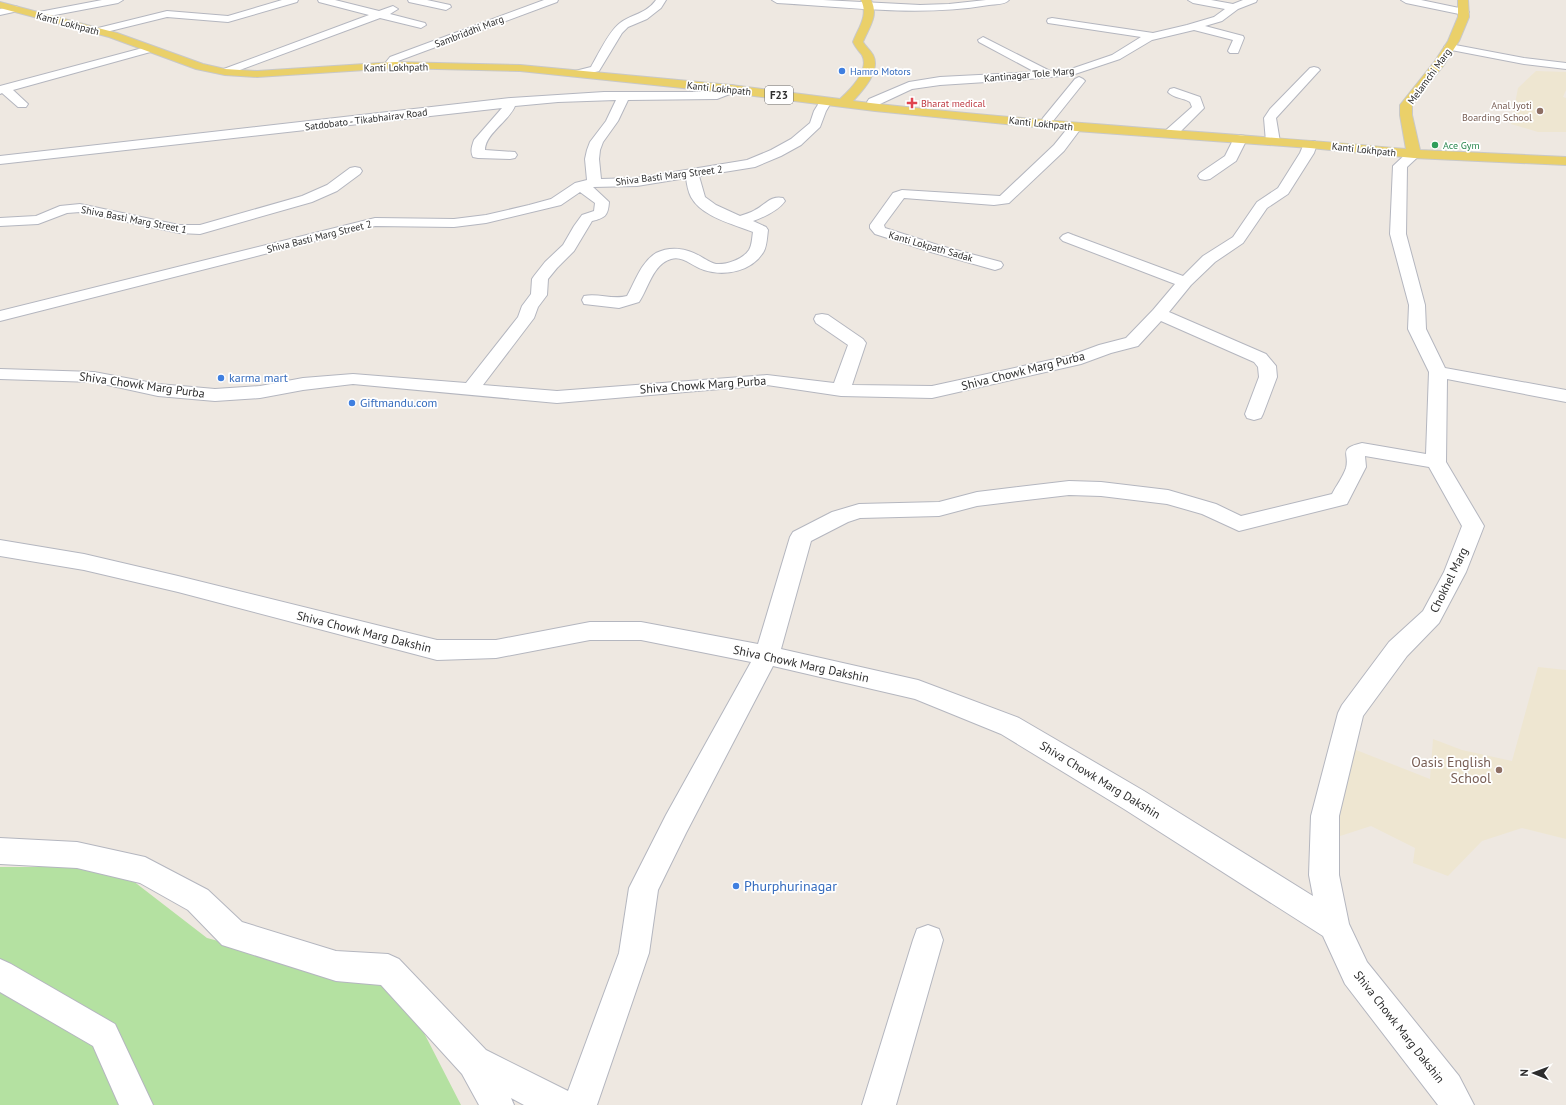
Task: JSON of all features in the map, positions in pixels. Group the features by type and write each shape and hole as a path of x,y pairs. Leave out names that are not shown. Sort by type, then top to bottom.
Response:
{"main road":[{"name":"Melamchi Marg","path":"1414,154 1406,115 1406,105 1450,47 1459,32 1464,12 1463,0"},
{"path":"843,103 852,96 862,83 870,63 867,55 860,49 858,42 870,15 868,3"},
{"name":"Kanti Lokhpath","path":"0,5 98,31 200,67 225,72 257,74 396,65 520,68 731,89 875,107 1076,127 1310,144 1414,154 1566,161"}],"street":[{"path":"39,15 118,0"},
{"path":"98,31 167,14 228,19 293,0"},
{"path":"323,0 421,25"},
{"path":"413,0 446,7"},
{"name":"Sambriddhi Marg","path":"396,65 392,62 394,59 553,0"},
{"path":"579,74 595,68 624,25 643,17 657,6 661,0"},
{"path":"777,0 980,5 1004,0"},
{"path":"1193,0 1234,7"},
{"name":"Kantinagar Tole Marg","path":"875,107 872,102 909,86 940,81 1072,72 1116,57 1153,36 1195,27 1218,19 1234,7 1252,0"},
{"path":"1406,0 1464,12"},
{"path":"0,12 14,9"},
{"path":"225,72 392,9"},
{"path":"1052,21 1153,36"},
{"path":"1195,27 1239,38 1234,51"},
{"path":"983,40 1048,74"},
{"path":"1450,47 1566,66"},
{"path":"2,89 150,49"},
{"path":"1273,142 1270,118 1314,70"},
{"path":"1049,124 1047,121 1079,81"},
{"path":"2,89 22,104"},
{"name":"Satdobato - Tikabhairav Road","path":"0,160 511,102 558,98 702,96 716,95 731,89"},
{"path":"1170,134 1198,108 1196,100 1174,92"},
{"path":"470,390 526,318 530,306 539,295 540,279 551,265 569,248 577,236 580,226 587,218 598,215 601,211 602,202 592,193 587,185 595,175 592,157 595,143 611,123 624,96"},
{"name":"Shiva Basti Marg Street 2","path":"0,316 375,222 454,223 486,219 556,202 587,185 637,182 750,164 776,153 796,142 816,124 820,110 826,101"},
{"path":"510,155 478,154 477,151 478,144 484,135 499,122 510,107 511,102"},
{"name":"Kanti Lokpath Sadak","path":"995,265 936,249 880,231 877,228 877,225 898,196 902,194 994,201 1004,200 1059,148 1076,127"},
{"path":"1205,176 1231,158 1240,139"},
{"name":"Shiva Chowk Marg Purba","path":"0,374 94,376 158,390 215,395 260,392 303,384 353,379 558,397 767,380 841,390 932,392 1044,368 1132,342 1159,314 1185,282 1209,259 1238,240 1262,205 1284,191 1307,153 1310,144"},
{"path":"580,1105 634,953 644,888 676,824 767,655 801,537 840,517 859,512 939,509 977,499 1069,488 1101,488 1168,497 1209,509 1239,524 1340,499 1356,467 1355,453 1362,449 1436,462 1438,372 1417,329 1417,305 1398,234 1400,166 1414,154"},
{"name":"Shiva Basti Marg Street 1","path":"0,222 38,220 66,209 80,208 179,229 200,230 259,214 306,199 332,188 354,172"},
{"path":"590,300 619,303 633,299 640,288 648,269 668,254 683,254 711,269 718,270 738,265 755,254 761,230 739,222 700,202 696,194 692,174"},
{"path":"739,222 761,213 778,201"},
{"path":"1068,238 1185,282"},
{"path":"1159,314 1260,358 1267,366 1268,377 1254,414"},
{"path":"822,319 857,343 841,390"},
{"path":"1438,372 1566,396"},
{"name":"Chokhel Marg","path":"1334,926 1324,875 1325,816 1351,713 1398,649 1430,617 1455,572 1473,526 1436,462"},
{"name":"Shiva Chowk Marg Dakshin","path":"0,548 84,562 178,584 437,650 496,649 590,631 641,631 767,655 918,690 1010,726 1134,800 1334,926 1356,973 1447,1088 1458,1105"},
{"path":"0,851 77,855 145,871 198,900 234,934 336,966 388,970 474,1062 497,1105"},
{"path":"879,1105 928,940"},
{"path":"0,975 104,1035 136,1105"},
{"path":"474,1062 560,1105"}],"shaded area":[{"name":"Anal Jyoti Boarding School","path":"1536,71 1566,72 1566,90 1563,97 1566,98 1566,132 1538,132 1511,124 1518,88"},
{"name":"Oasis English School","path":"1538,667 1566,670 1566,839 1522,828 1482,841 1448,876 1413,863 1415,848 1371,826 1337,837 1346,746 1430,779 1433,739 1462,750 1512,761"}],"green space":[{"path":"0,867 115,867 207,938 402,990 461,1105 0,1105"}],"place":[{"name":"Hamro Motors","path":"842,71"},
{"name":"Bharat medical","path":"912,103"},
{"name":"Anal Jyoti Boarding School","path":"1540,111"},
{"name":"Ace Gym","path":"1435,145"},
{"name":"karma mart","path":"221,378"},
{"name":"Giftmandu.com","path":"352,403"},
{"name":"Oasis English School","path":"1499,770"},
{"name":"Phurphurinagar","path":"736,886"}]}
